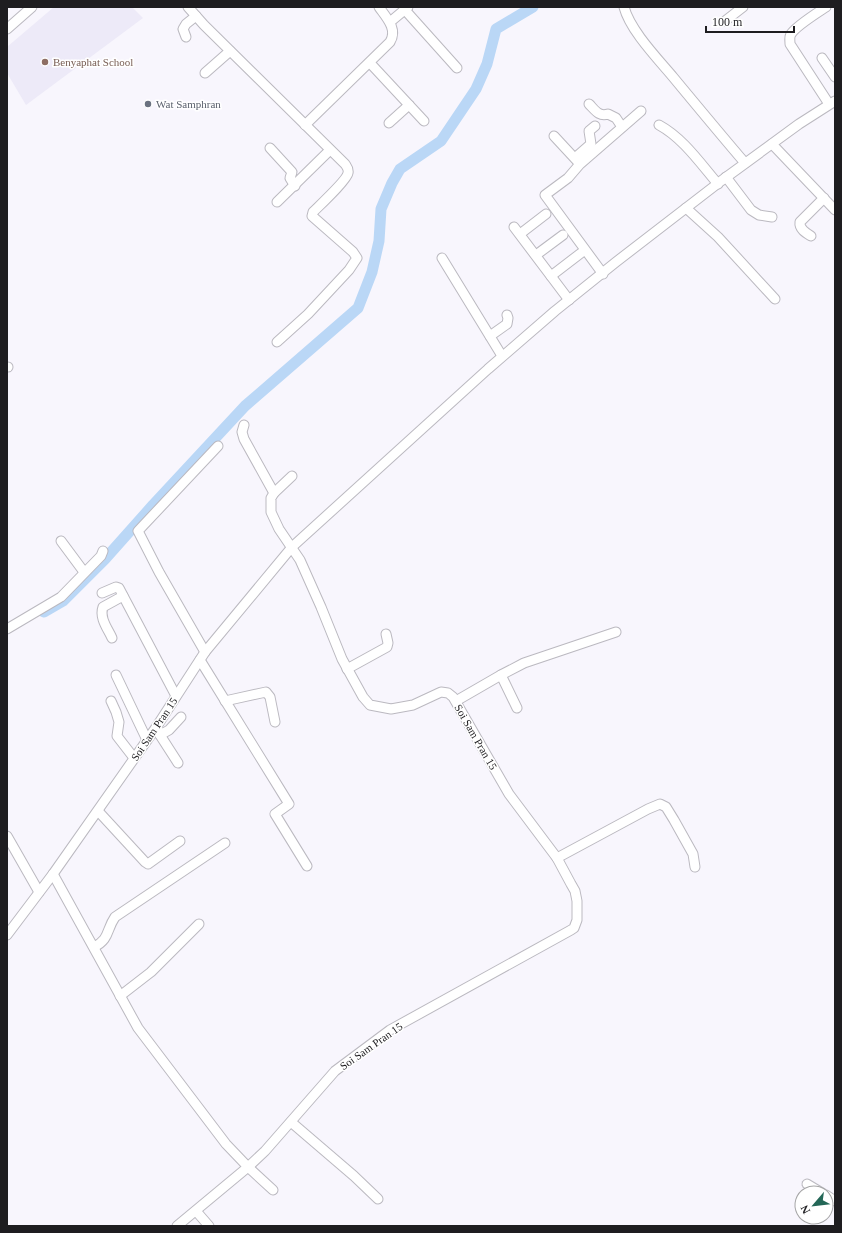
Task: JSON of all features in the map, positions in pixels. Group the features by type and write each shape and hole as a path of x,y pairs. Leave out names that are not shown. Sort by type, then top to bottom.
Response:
{"street":[{"path":"7,30 32,7"},
{"path":"188,7 230,51 348,168 348,174 344,180 313,212 312,216 353,252 357,258 349,270 308,314 277,342"},
{"path":"305,125 370,63 393,37 390,22 379,7"},
{"path":"624,7 626,14 634,28 653,54 746,163"},
{"path":"725,21 743,7"},
{"path":"292,476 274,493 271,512 279,529 292,547 502,356 569,300 726,177 832,102 790,44 789,38 791,34 826,7"},
{"path":"390,22 407,8 457,68"},
{"path":"186,37 183,29 186,24 196,16"},
{"path":"205,73 230,51"},
{"path":"822,58 835,77"},
{"path":"370,63 424,121"},
{"path":"589,104 600,114 604,116 608,114 616,118 622,127"},
{"path":"389,123 409,105"},
{"path":"577,161 641,111"},
{"path":"659,125 671,131 685,145 718,184"},
{"path":"594,126 589,131 591,144 577,161 568,178 545,196 603,274"},
{"path":"554,136 577,161"},
{"path":"772,144 835,210"},
{"path":"270,148 292,172 290,178 295,186"},
{"path":"277,202 330,150"},
{"path":"726,177 751,210 759,215 772,217"},
{"path":"811,236 803,229 800,222 824,198"},
{"path":"686,208 718,237 775,299"},
{"path":"546,214 517,231 569,300"},
{"path":"536,255 563,235"},
{"path":"551,276 581,253"},
{"path":"442,258 502,356"},
{"path":"490,336 507,324 507,315"},
{"path":"244,425 242,432 244,439 274,493"},
{"path":"205,652 159,572 138,531 218,446"},
{"path":"61,542 84,572"},
{"name":"Soi Sam Pran 15","path":"7,935 53,874 147,740 159,731 176,696 205,652 292,547 300,560 342,659 363,697 370,705 391,709 413,704 441,692 448,693 453,697 509,794 557,858 575,891 577,920 574,928 390,1030 335,1071 266,1151 177,1226"},
{"path":"7,629 61,597 101,556 103,551"},
{"path":"102,593 116,587 119,588 176,696"},
{"path":"112,638 103,619 103,607 123,596"},
{"path":"456,701 501,675 536,659 616,632"},
{"path":"347,669 387,647 388,643 386,634"},
{"path":"200,660 289,804 275,814 307,866"},
{"path":"116,675 147,740"},
{"path":"501,675 517,708"},
{"path":"225,701 266,692 270,697 274,722"},
{"path":"111,701 119,722 117,736 134,758"},
{"path":"178,763 159,731 169,730 181,717"},
{"path":"557,858 660,804 666,807 694,854 695,867"},
{"path":"98,811 144,862 148,864 180,841"},
{"path":"7,836 39,892"},
{"path":"94,946 105,940 110,923 114,917 225,843"},
{"path":"53,874 138,1028 226,1144 273,1190"},
{"path":"120,996 151,972 198,924"},
{"path":"291,1122 354,1176 378,1199"},
{"path":"196,1211 209,1226"}],"shaded area":[{"name":"Benyaphat School","path":"54,7 134,7 133,8 143,18 26,105 7,73 7,47"}],"waterway":[{"path":"44,612 63,601 105,559 245,406 358,308 372,272 379,241 381,209 392,183 400,169 441,141 476,89 487,64 496,29 533,7"}],"place":[{"name":"Benyaphat School","path":"45,62"},
{"name":"Wat Samphran","path":"148,104"}]}
